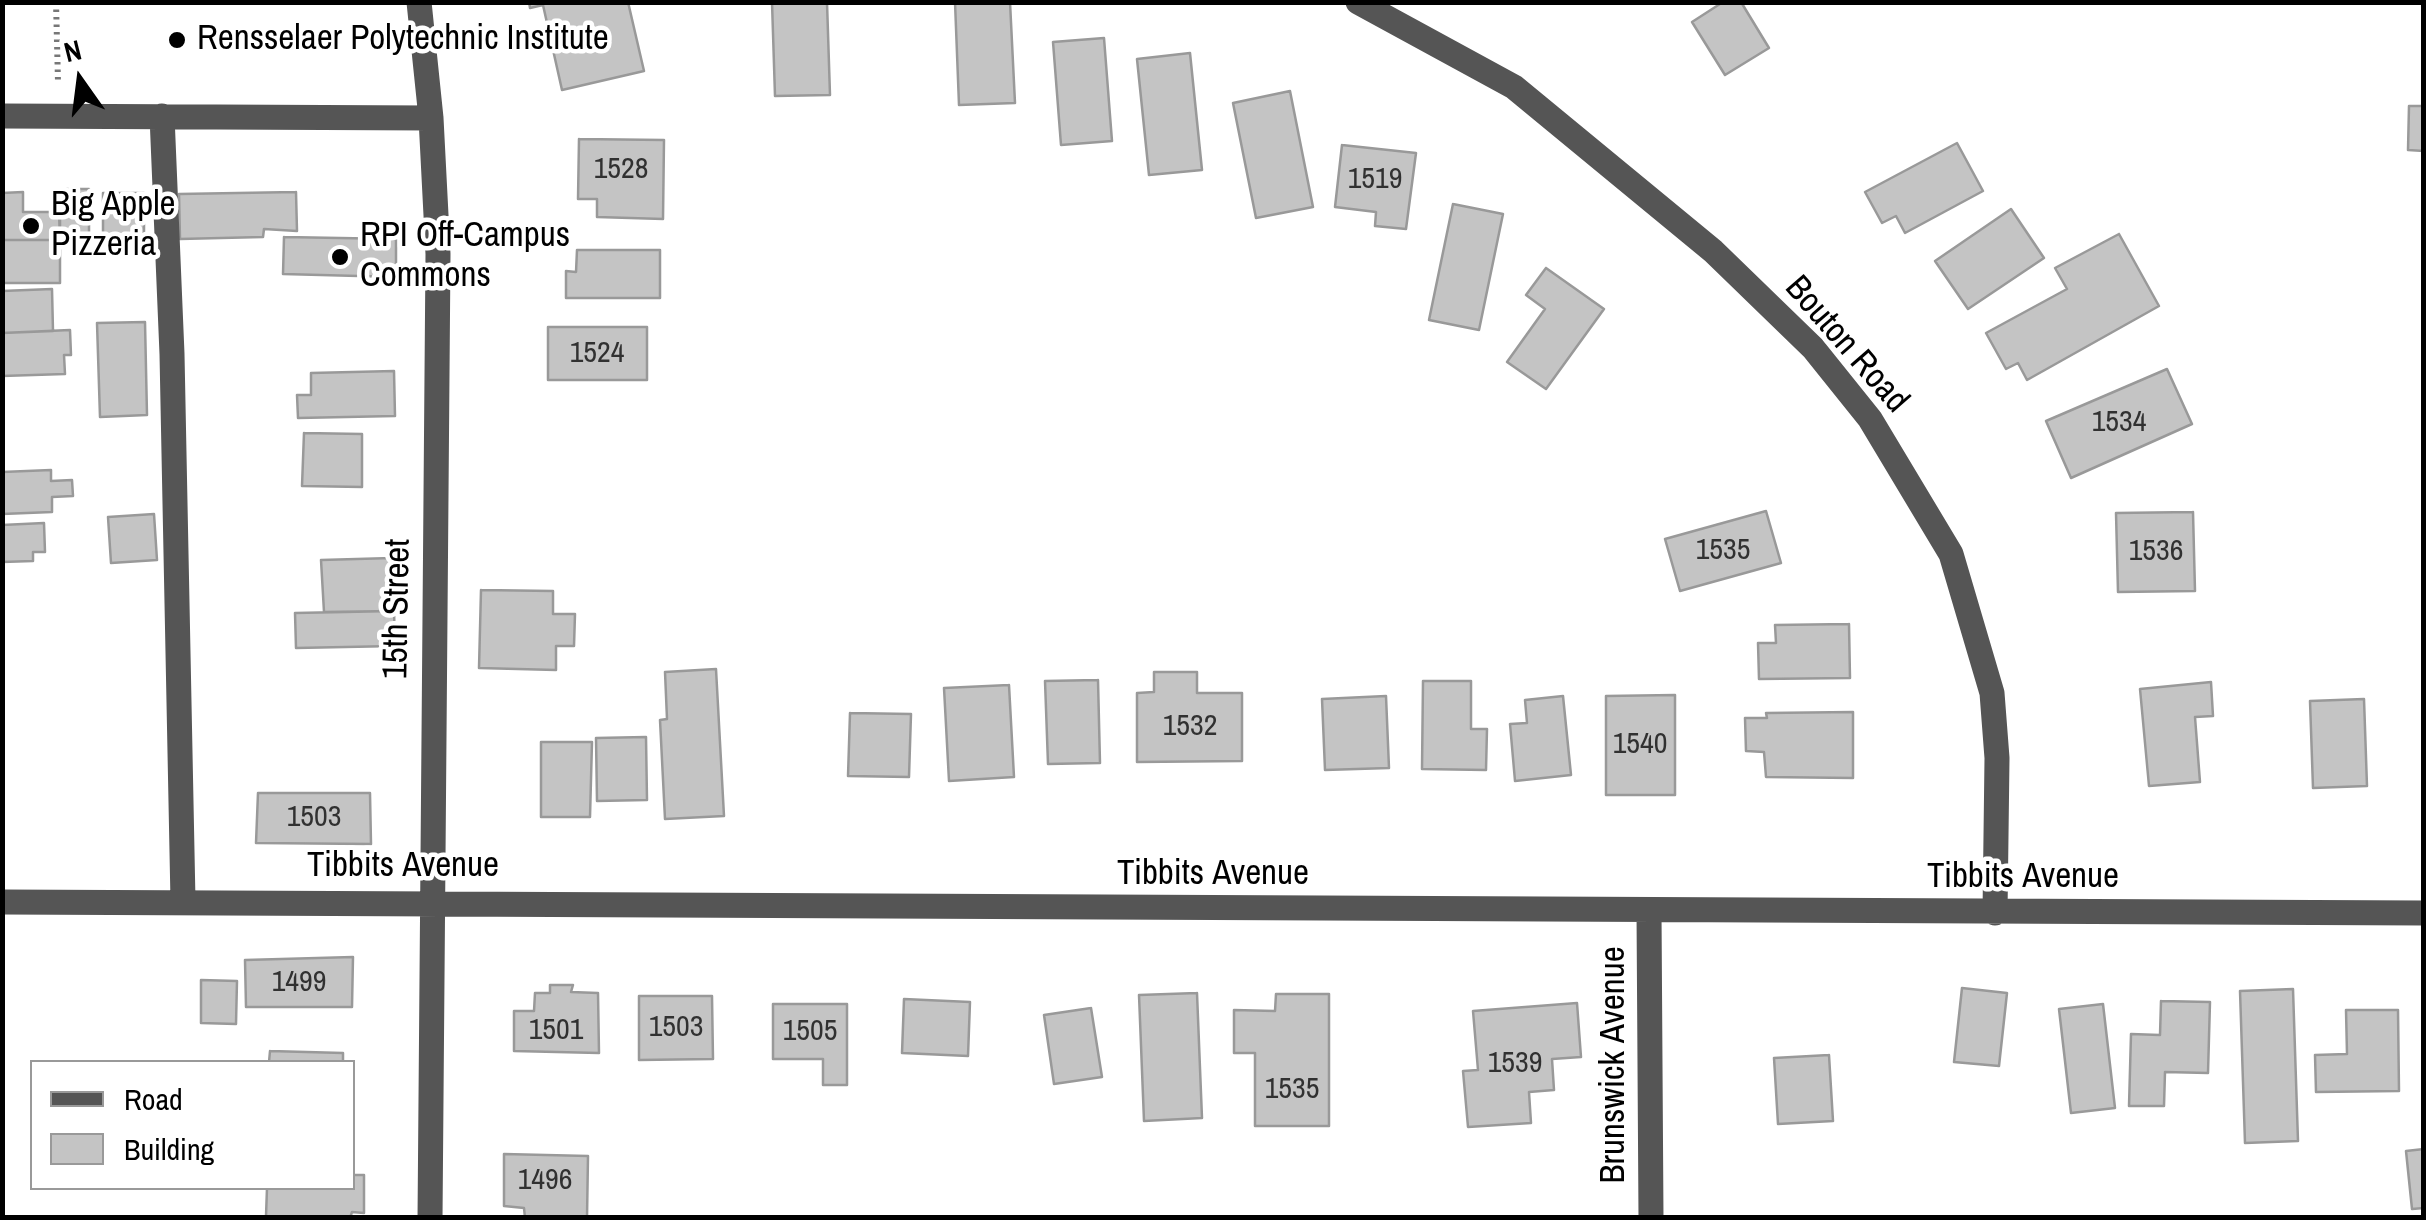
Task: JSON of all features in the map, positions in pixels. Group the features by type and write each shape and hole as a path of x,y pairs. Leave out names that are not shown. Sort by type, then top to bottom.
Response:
{"street":[{"name":"15th Street","path":"419,2 432,118 438,254 429,902 430,1218"},
{"name":"Bouton Road","path":"1358,2 1514,87 1713,250 1813,348 1870,419 1952,554 1992,693 1996,758 1995,913"},
{"path":"2,116 432,118"},
{"path":"162,116 172,354 183,901"},
{"name":"Tibbits Avenue","path":"2,902 2424,913"},
{"name":"Brunswick Avenue","path":"1648,911 1651,1218"}],"path":[{"path":"56,2 58,82"}],"building":[{"path":"529,2 628,2 644,71 562,90 543,5 530,8"},
{"path":"772,2 827,2 830,95 775,96"},
{"path":"955,2 1010,2 1015,103 959,105"},
{"path":"1723,2 1741,2 1769,48 1725,75 1692,22"},
{"path":"1104,38 1112,141 1061,145 1053,42"},
{"path":"1190,53 1202,170 1149,175 1137,59"},
{"path":"1290,91 1313,207 1256,218 1233,103"},
{"path":"2409,106 2424,106 2424,151 2408,150"},
{"path":"579,139 664,140 663,219 597,217 597,199 578,199"},
{"path":"1957,143 1983,191 1905,233 1896,216 1882,223 1865,192"},
{"path":"1342,145 1416,153 1406,229 1375,226 1376,212 1335,207"},
{"path":"60,189 89,189 89,239 60,240"},
{"name":"Big Apple Pizzeria","path":"23,192 23,212 59,212 60,240 2,240 2,193"},
{"path":"296,192 297,231 264,229 263,237 180,239 179,194"},
{"path":"103,193 144,193 144,244 103,244"},
{"path":"1453,204 1503,214 1479,330 1429,320"},
{"path":"2011,209 2044,258 1968,309 1935,261"},
{"path":"2119,234 2159,306 2027,380 2018,363 2006,369 1986,333 2067,289 2055,268"},
{"name":"RPI Off-Campus Commons","path":"284,237 396,239 396,277 283,274"},
{"path":"2,240 60,240 60,283 2,283"},
{"path":"577,250 660,250 660,298 566,298 566,271 576,272"},
{"path":"1546,268 1604,309 1546,389 1507,362 1545,309 1526,295"},
{"path":"52,289 53,331 2,333 2,291"},
{"path":"145,322 147,415 100,417 97,323"},
{"path":"548,327 647,327 647,380 548,380"},
{"path":"70,330 71,355 64,355 65,374 2,376 2,333"},
{"path":"2167,369 2192,424 2071,478 2046,421"},
{"path":"394,371 395,416 298,418 297,395 311,395 311,373"},
{"path":"304,433 362,434 362,487 302,486"},
{"path":"51,470 51,481 72,480 73,496 52,497 52,512 2,514 2,472"},
{"path":"1766,511 1781,563 1680,591 1665,539"},
{"path":"2193,512 2195,591 2118,592 2116,513"},
{"path":"154,514 157,560 111,563 108,517"},
{"path":"44,523 45,552 33,552 33,561 2,562 2,525"},
{"path":"392,558 394,611 324,612 321,560"},
{"path":"481,590 553,591 553,614 575,614 574,646 556,646 556,670 479,668"},
{"path":"394,611 395,646 296,648 295,613"},
{"path":"1849,624 1850,678 1759,679 1758,643 1776,643 1775,625"},
{"path":"716,669 724,816 665,819 660,720 667,719 665,672"},
{"path":"1154,672 1197,672 1197,693 1242,693 1242,761 1137,762 1137,693 1154,692"},
{"path":"1098,680 1100,763 1048,764 1045,681"},
{"path":"1423,681 1471,681 1471,729 1487,729 1486,770 1422,769"},
{"path":"2211,682 2213,716 2195,717 2200,782 2149,786 2140,689"},
{"path":"1009,685 1014,777 949,781 944,688"},
{"path":"1675,695 1675,795 1606,795 1606,696"},
{"path":"1386,696 1389,768 1325,770 1322,699"},
{"path":"1563,696 1571,775 1515,781 1510,724 1527,723 1525,700"},
{"path":"2364,699 2367,786 2313,788 2310,701"},
{"path":"1853,712 1853,778 1766,777 1764,752 1746,751 1745,718 1767,718 1766,713"},
{"path":"850,713 911,714 909,777 848,776"},
{"path":"646,737 647,800 597,801 596,738"},
{"path":"541,742 592,742 590,817 541,817"},
{"path":"258,793 370,793 371,844 256,843"},
{"path":"353,957 352,1007 246,1007 245,960"},
{"path":"201,980 237,981 236,1024 201,1023"},
{"path":"550,985 573,985 571,992 598,993 599,1053 514,1051 514,1011 534,1011 535,993 550,993"},
{"path":"1962,988 2007,993 1999,1066 1954,1062"},
{"path":"2293,989 2298,1141 2245,1143 2240,991"},
{"path":"1197,993 1202,1118 1144,1121 1139,995"},
{"path":"1276,994 1329,994 1329,1126 1255,1126 1255,1053 1234,1053 1234,1010 1275,1011"},
{"path":"639,996 712,996 713,1059 639,1060"},
{"path":"904,999 970,1002 968,1056 902,1053"},
{"path":"2161,1001 2210,1002 2208,1073 2165,1072 2164,1106 2129,1106 2131,1034 2160,1035"},
{"path":"1577,1003 1581,1057 1552,1059 1554,1090 1529,1092 1531,1123 1468,1127 1463,1071 1478,1070 1473,1011"},
{"path":"773,1004 847,1004 847,1085 823,1085 823,1059 773,1059"},
{"path":"2103,1004 2115,1108 2071,1113 2059,1009"},
{"path":"1091,1008 1102,1077 1054,1084 1044,1015"},
{"path":"2346,1010 2398,1010 2399,1091 2316,1092 2315,1055 2347,1054"},
{"path":"270,1051 343,1053 343,1060 269,1060"},
{"path":"1829,1055 1833,1121 1778,1124 1774,1058"},
{"path":"2424,1149 2424,1208 2412,1209 2406,1151"},
{"path":"504,1154 588,1156 587,1218 525,1218 524,1208 504,1206"},
{"path":"355,1175 364,1175 364,1213 352,1212 350,1218 266,1216 267,1190 355,1190"}],"place":[{"name":"Rensselaer Polytechnic Institute","path":"177,40"},
{"name":"Big Apple Pizzeria","path":"31,226"},
{"name":"RPI Off-Campus Commons","path":"340,257"}]}
